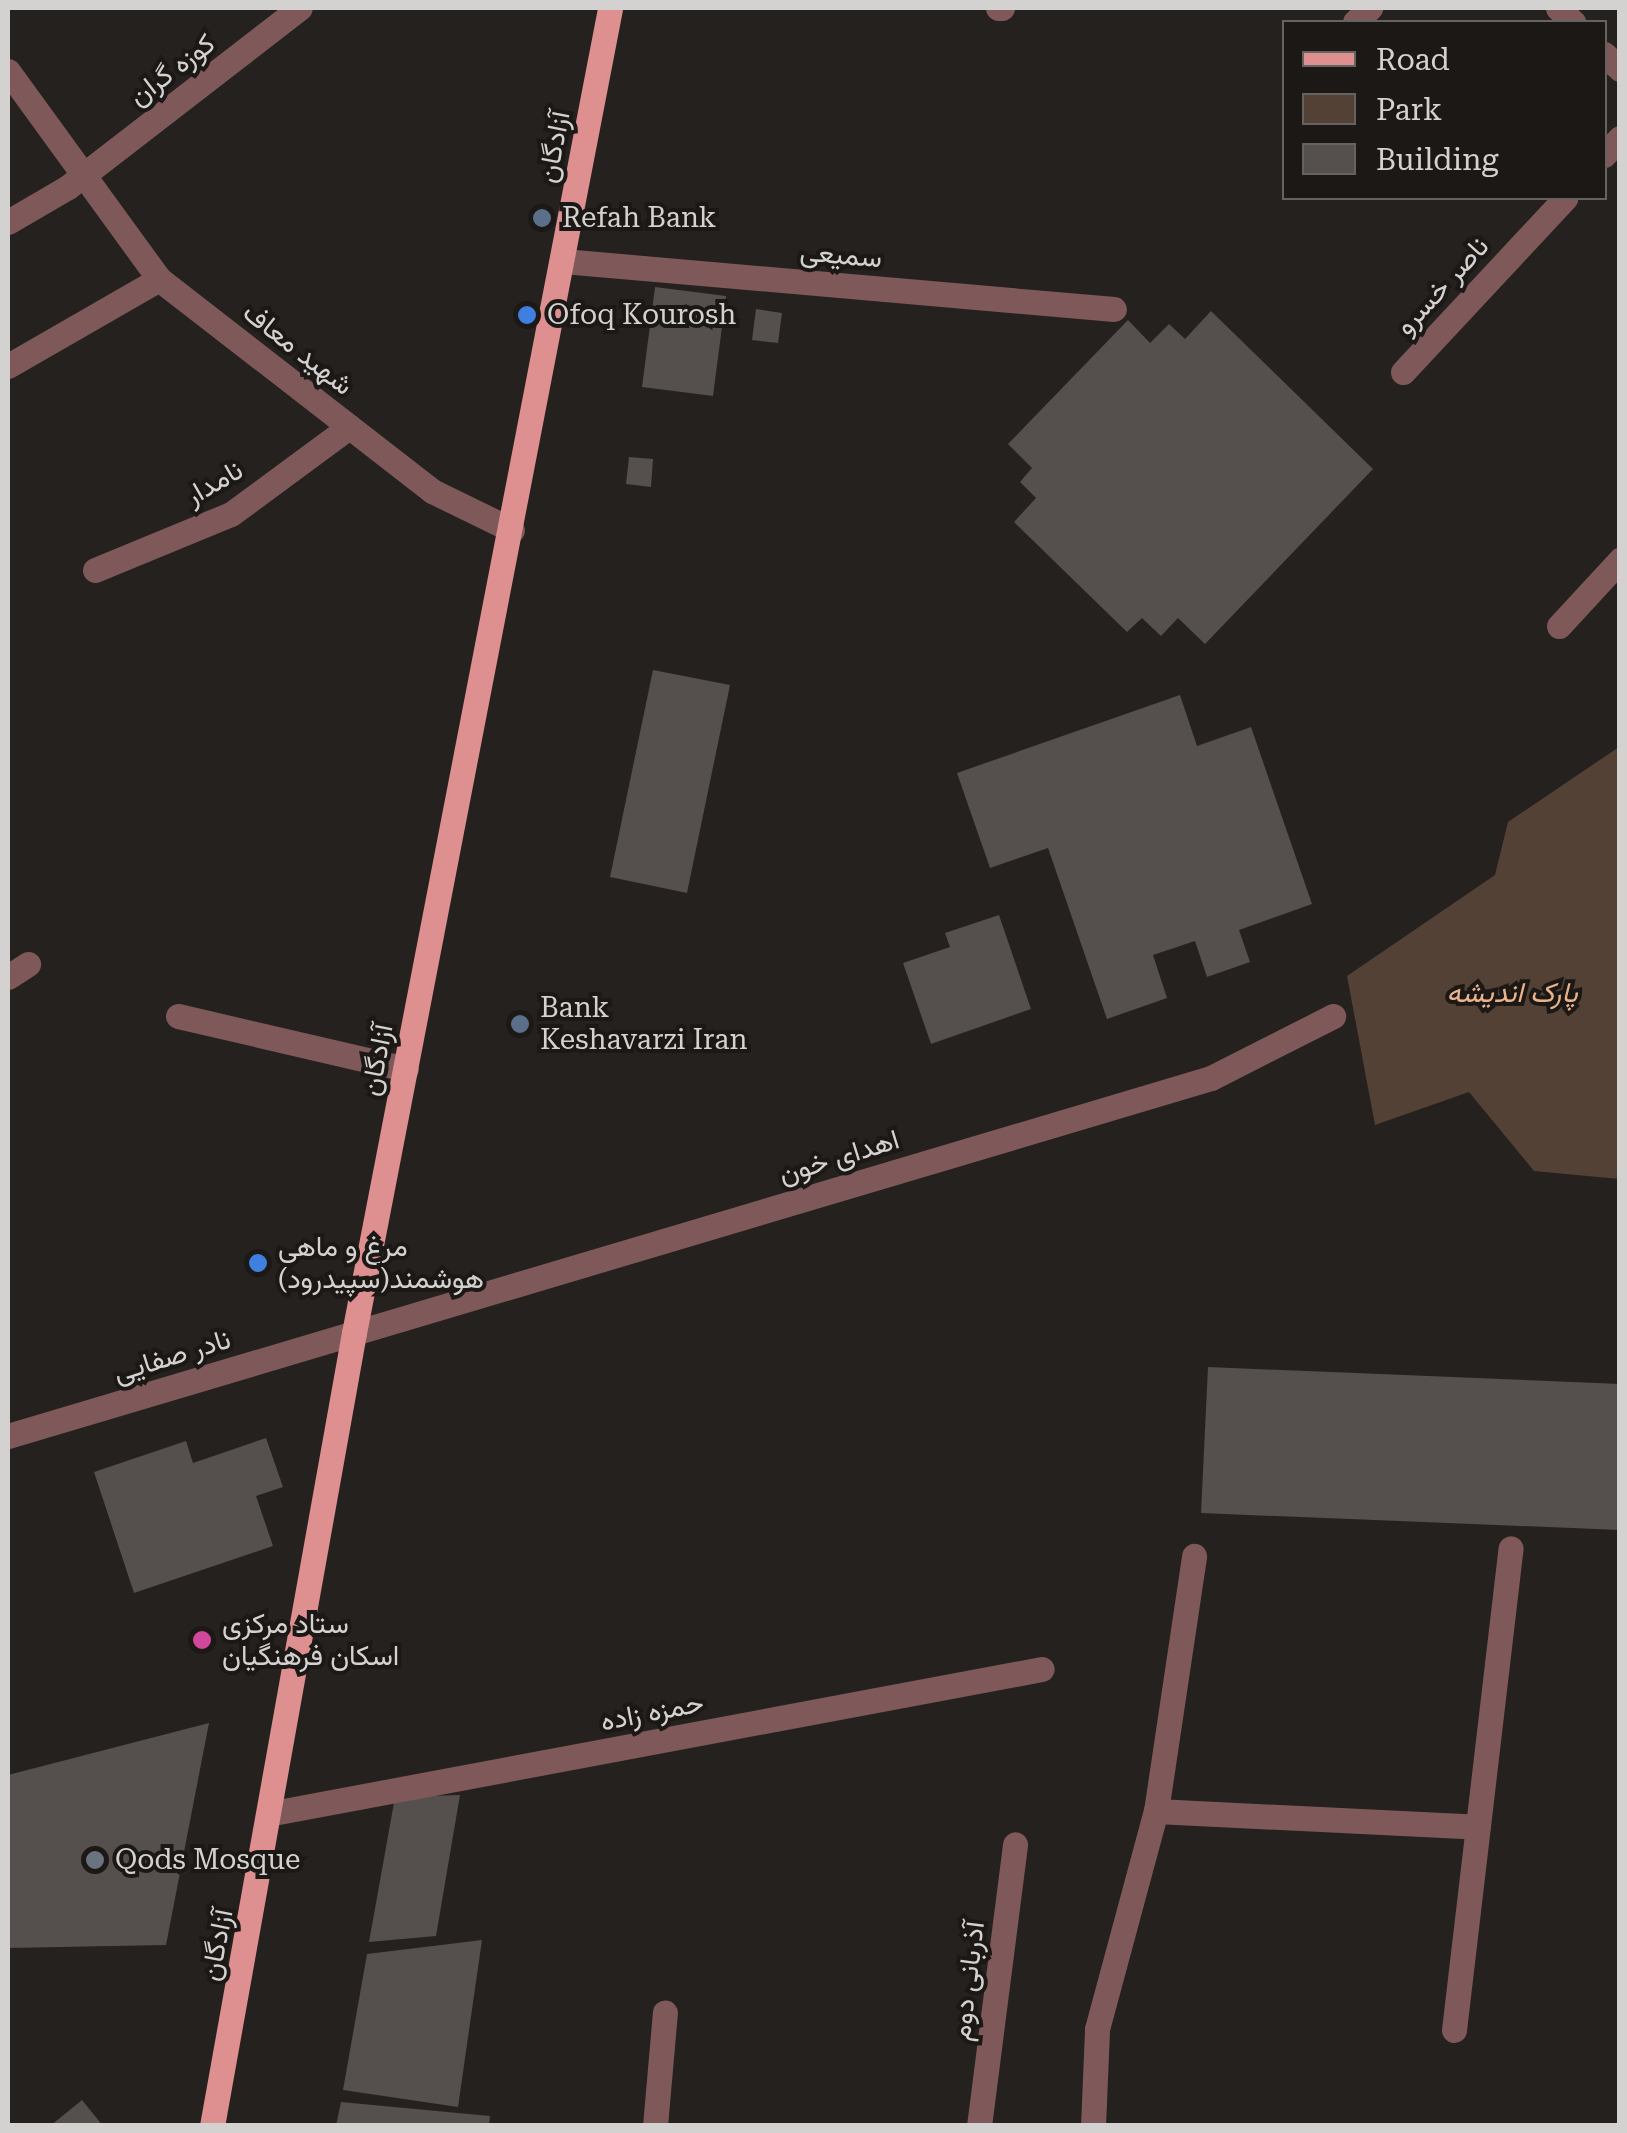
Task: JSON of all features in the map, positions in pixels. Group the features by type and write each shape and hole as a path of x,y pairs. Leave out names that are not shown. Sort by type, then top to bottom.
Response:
{"main road":[{"name":"آزادگان","path":"212,2126 273,1813 354,1333 610,8"}],"street":[{"name":"کوزه گران","path":"8,222 79,178 300,8"},
{"path":"8,71 79,178"},
{"name":"شهید معاف","path":"79,178 159,279 432,491 512,530"},
{"name":"ناصر خسرو","path":"1404,372 1563,200"},
{"name":"سمیعی","path":"562,261 1114,309"},
{"path":"8,366 159,279"},
{"name":"نامدار","path":"96,570 231,514 349,427"},
{"path":"1559,626 1620,560"},
{"path":"178,1016 406,1069"},
{"name":"اهدای خون","path":"354,1333 1211,1078 1333,1016"},
{"name":"نادر صفایی","path":"8,1436 354,1333"},
{"path":"1454,2030 1511,1548"},
{"path":"1093,2126 1097,2029 1156,1810 1194,1556"},
{"name":"حمزه زاده","path":"273,1813 1042,1669"},
{"path":"1156,1810 1478,1827"},
{"name":"آذربانی دوم","path":"979,2126 1015,1844"},
{"path":"654,2126 665,2012"}],"green space":[{"name":"پارک اندیشه","path":"1619,747 1619,1179 1534,1171 1469,1092 1375,1125 1347,976 1495,875 1508,822"}],"building":[{"path":"655,287 726,296 713,396 642,387"},
{"path":"756,309 782,313 778,343 752,340"},
{"path":"1211,311 1373,469 1205,644 1178,618 1161,636 1142,618 1127,632 1014,522 1036,498 1020,482 1032,468 1008,444 1128,320 1150,343 1169,324 1185,339"},
{"path":"629,457 653,459 651,487 626,484"},
{"path":"653,670 730,685 687,893 610,877"},
{"path":"1180,695 1197,746 1251,727 1312,904 1239,930 1250,962 1207,977 1195,941 1153,955 1167,998 1107,1019 1048,848 990,868 957,773"},
{"path":"999,915 1031,1009 931,1044 903,963 950,947 945,933"},
{"path":"1208,1367 1620,1384 1620,1530 1201,1513"},
{"path":"266,1438 283,1487 256,1496 273,1546 134,1593 94,1472 186,1441 193,1463"},
{"name":"Qods Mosque","path":"209,1723 166,1945 8,1948 8,1775"},
{"path":"460,1795 436,1936 369,1942 395,1797"},
{"path":"482,1940 458,2107 343,2090 367,1954"},
{"path":"82,2100 103,2126 50,2126"},
{"path":"341,2102 490,2116 489,2126 336,2126"}],"place":[{"name":"Refah Bank","path":"542,218"},
{"name":"Ofoq Kourosh","path":"527,315"},
{"name":"Bank Keshavarzi Iran","path":"520,1024"},
{"name":"مرغ و ماهی هوشمند(سپیدرود)","path":"258,1263"},
{"name":"ستاد مرکزی اسکان فرهنگیان","path":"202,1640"},
{"name":"Qods Mosque","path":"95,1860"}]}
